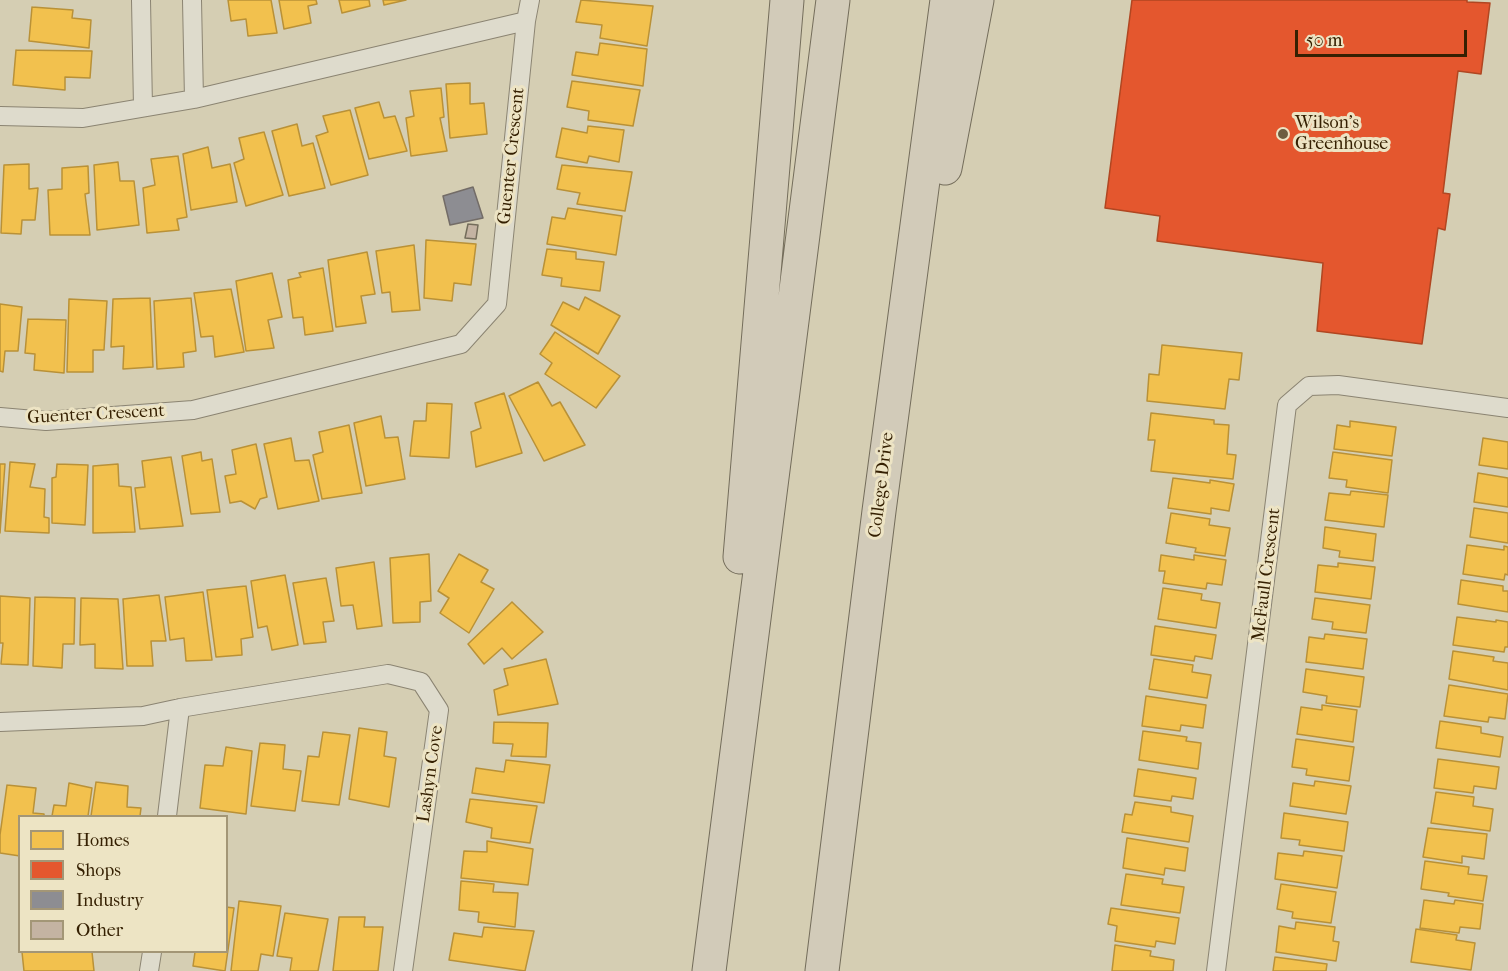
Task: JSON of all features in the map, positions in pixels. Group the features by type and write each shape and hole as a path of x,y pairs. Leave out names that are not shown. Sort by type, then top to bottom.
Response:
{"highway":[{"path":"707,971 786,0"},
{"path":"707,971 833,0"},
{"name":"College Drive","path":"822,971 879,511 947,0"},
{"path":"879,511 977,0"}],"street":[{"path":"141,0 143,107"},
{"path":"192,0 194,99"},
{"name":"Guenter Crescent","path":"0,417 46,421 193,410 461,344 497,304 530,0"},
{"path":"0,116 83,118 194,99 526,21"},
{"name":"McFaull Crescent","path":"1216,971 1287,405 1310,386 1338,385 1508,408"},
{"name":"Lashyn Cove","path":"0,722 143,716 387,674 421,682 440,710 403,971"},
{"path":"168,815 180,708"},
{"path":"149,971 152,953"}],"building: Homes":[{"path":"228,0 271,0 277,33 248,36 246,19 231,21"},
{"path":"279,0 316,0 317,4 308,6 311,23 284,29"},
{"path":"339,0 369,0 370,6 342,13"},
{"path":"383,0 406,0 384,5"},
{"path":"581,0 653,6 647,46 600,38 602,25 576,22"},
{"path":"32,7 73,10 72,18 91,20 89,48 29,41"},
{"path":"600,43 647,49 643,86 572,75 576,52 598,55"},
{"path":"16,50 92,51 90,78 65,77 65,90 13,85"},
{"path":"572,81 640,90 633,126 588,120 589,111 567,107"},
{"path":"470,83 470,104 484,103 487,134 450,138 446,84"},
{"path":"441,88 444,117 440,118 447,151 411,156 406,118 414,116 410,91"},
{"path":"379,102 384,118 395,116 407,151 369,159 355,108"},
{"path":"350,110 368,175 331,185 316,136 328,132 323,116"},
{"path":"297,124 302,146 313,143 325,188 289,196 272,131"},
{"path":"588,126 624,130 619,162 589,156 587,163 556,157 562,128 587,133"},
{"path":"264,132 283,195 246,206 234,163 244,159 239,138"},
{"path":"208,147 212,168 230,164 237,202 191,210 183,154"},
{"path":"178,156 187,217 177,219 179,230 147,233 143,188 155,185 151,159"},
{"path":"118,162 120,181 134,181 139,225 97,230 94,165"},
{"path":"29,164 29,189 38,188 35,220 22,220 21,234 1,233 4,165"},
{"path":"562,165 632,172 625,211 577,204 580,193 557,189"},
{"path":"88,166 89,193 85,194 90,235 50,235 48,190 62,189 62,168"},
{"path":"568,208 622,216 616,255 547,244 552,217 565,219"},
{"path":"426,240 476,244 471,285 454,283 452,301 424,298"},
{"path":"414,245 420,310 392,312 390,292 382,293 376,251"},
{"path":"547,249 576,252 576,259 604,262 600,291 561,286 562,278 542,275"},
{"path":"367,252 375,294 361,296 366,323 336,327 328,260"},
{"path":"323,268 333,331 305,335 303,317 293,318 288,280 301,277 299,273"},
{"path":"272,273 282,317 268,320 274,348 246,351 236,281"},
{"path":"231,289 244,352 215,357 213,336 201,337 194,293"},
{"path":"585,297 620,316 598,354 551,325 563,302 579,310"},
{"path":"150,298 153,367 123,369 124,346 111,347 113,299"},
{"path":"191,298 196,351 183,353 184,367 157,369 154,301"},
{"path":"69,299 107,301 104,350 93,350 93,372 67,372"},
{"path":"0,304 22,307 18,351 5,351 3,372 0,371"},
{"path":"28,319 66,320 64,373 34,370 35,354 25,353"},
{"path":"555,332 620,376 596,408 545,374 552,363 540,354"},
{"path":"1162,345 1242,353 1239,380 1229,379 1225,409 1147,401 1149,374 1159,375"},
{"path":"538,382 552,406 560,402 585,445 544,461 509,396"},
{"path":"504,393 522,453 476,467 471,432 481,428 475,403"},
{"path":"427,403 452,404 449,458 410,456 414,421 426,421"},
{"path":"1151,413 1214,420 1214,424 1229,425 1227,454 1236,455 1233,479 1151,471 1155,440 1148,440"},
{"path":"381,416 385,438 398,437 405,479 366,486 354,423"},
{"path":"1350,421 1396,427 1392,456 1334,449 1337,425 1350,427"},
{"path":"349,425 362,493 322,499 313,455 323,452 319,432"},
{"path":"291,438 295,461 309,460 319,501 278,509 264,444"},
{"path":"1483,438 1508,442 1508,469 1479,465"},
{"path":"256,444 267,497 260,499 255,509 241,501 230,503 225,476 236,474 232,450"},
{"path":"201,452 202,461 212,459 220,512 191,514 182,456"},
{"path":"1333,452 1392,460 1388,493 1346,487 1347,480 1329,478"},
{"path":"171,457 183,526 140,529 135,488 145,487 142,461"},
{"path":"10,462 35,464 30,487 45,489 44,517 49,518 49,533 5,531"},
{"path":"0,464 5,464 0,533"},
{"path":"57,464 88,465 85,525 52,523 52,478 56,477"},
{"path":"118,464 119,486 131,487 135,532 93,533 93,466"},
{"path":"1478,473 1508,478 1508,507 1474,502"},
{"path":"1173,478 1234,484 1229,511 1211,508 1211,514 1168,508"},
{"path":"1351,491 1388,495 1384,527 1325,520 1329,493 1350,495"},
{"path":"1474,508 1508,513 1508,543 1470,537"},
{"path":"1171,513 1210,519 1209,525 1230,528 1225,556 1195,552 1196,548 1166,543"},
{"path":"1325,527 1376,534 1373,561 1339,557 1340,551 1323,548"},
{"path":"1467,545 1504,550 1504,546 1508,547 1508,575 1505,574 1504,580 1463,574"},
{"path":"429,554 431,601 420,602 420,622 393,623 390,558"},
{"path":"459,554 488,570 481,582 494,589 469,633 440,613 449,598 438,591"},
{"path":"1161,555 1194,560 1194,555 1226,560 1222,585 1207,583 1206,589 1163,583 1165,571 1159,571"},
{"path":"374,562 382,626 357,629 353,605 341,606 336,568"},
{"path":"1338,563 1375,567 1371,599 1315,592 1318,565 1338,567"},
{"path":"285,575 298,645 272,650 267,626 258,628 251,581"},
{"path":"326,578 334,621 323,622 326,642 304,644 293,583"},
{"path":"1461,580 1503,586 1503,591 1508,591 1508,612 1458,604"},
{"path":"246,586 253,637 241,639 242,655 216,657 207,590"},
{"path":"1163,588 1202,594 1201,600 1220,603 1216,628 1158,619"},
{"path":"203,592 212,660 186,661 184,638 170,640 165,597"},
{"path":"159,595 166,641 151,641 153,666 127,666 123,599"},
{"path":"0,596 30,598 28,665 1,664 3,643 0,643"},
{"path":"35,597 75,598 74,644 63,644 62,668 33,666"},
{"path":"81,598 118,599 123,669 95,668 95,644 80,645"},
{"path":"1315,598 1370,605 1366,633 1332,629 1333,622 1312,619"},
{"path":"512,602 543,632 512,659 502,648 484,664 468,644"},
{"path":"1457,617 1508,622 1508,647 1505,647 1504,652 1453,645"},
{"path":"1155,626 1216,635 1212,659 1195,656 1194,661 1151,655"},
{"path":"1325,634 1367,639 1363,669 1306,662 1309,637 1324,639"},
{"path":"1453,651 1494,657 1493,661 1508,663 1508,690 1449,679"},
{"path":"546,659 558,704 498,715 494,690 508,685 504,669"},
{"path":"1154,659 1193,665 1192,672 1211,675 1207,698 1149,689"},
{"path":"1306,669 1364,677 1360,707 1326,703 1327,696 1303,692"},
{"path":"1449,685 1508,694 1505,719 1489,717 1488,722 1444,716"},
{"path":"1146,696 1206,705 1203,728 1181,725 1180,731 1142,726"},
{"path":"1322,705 1357,710 1353,742 1297,734 1301,707 1322,710"},
{"path":"1440,721 1481,727 1481,733 1503,737 1500,757 1436,748"},
{"path":"494,722 548,723 546,757 511,756 513,744 493,743"},
{"path":"359,728 387,732 384,756 396,758 389,807 349,799"},
{"path":"1143,731 1187,737 1186,741 1201,743 1198,769 1139,760"},
{"path":"323,732 350,735 339,805 302,801 308,756 319,757"},
{"path":"1296,739 1354,747 1349,781 1306,775 1307,769 1292,767"},
{"path":"260,743 285,745 283,769 301,771 295,811 251,806"},
{"path":"226,747 252,751 246,814 200,808 205,765 223,766"},
{"path":"1438,759 1499,767 1496,789 1474,786 1473,793 1434,788"},
{"path":"506,760 550,765 544,803 472,793 476,768 504,772"},
{"path":"1138,769 1196,778 1193,799 1172,796 1171,801 1134,796"},
{"path":"1315,781 1351,786 1346,814 1290,806 1293,783 1314,786"},
{"path":"96,782 128,786 127,807 141,808 140,815 91,815"},
{"path":"69,783 92,788 88,815 52,815 54,805 66,806"},
{"path":"7,785 36,788 33,813 44,815 18,815 18,856 0,853 0,835"},
{"path":"1436,792 1474,797 1473,806 1493,809 1490,831 1431,823"},
{"path":"470,799 537,806 530,843 491,838 492,828 466,822"},
{"path":"1135,802 1171,807 1171,812 1193,816 1189,842 1122,832 1125,814 1132,815"},
{"path":"1284,813 1348,822 1344,851 1299,845 1300,840 1281,838"},
{"path":"1428,828 1487,834 1484,859 1462,856 1462,863 1423,857"},
{"path":"1127,838 1188,848 1185,871 1165,868 1164,875 1123,868"},
{"path":"487,841 533,849 528,885 461,878 464,851 487,852"},
{"path":"1304,851 1342,856 1337,888 1275,879 1278,853 1303,856"},
{"path":"1425,861 1469,867 1468,874 1487,876 1483,901 1421,889"},
{"path":"1126,874 1163,879 1162,884 1184,887 1180,913 1121,905"},
{"path":"461,881 494,884 493,892 518,893 515,927 478,922 479,912 459,910"},
{"path":"1281,884 1336,892 1331,923 1292,918 1293,912 1277,909"},
{"path":"1424,900 1454,904 1455,900 1483,904 1480,929 1460,927 1459,933 1420,928"},
{"path":"239,901 281,906 273,956 261,954 258,971 231,971"},
{"path":"228,907 234,908 228,950"},
{"path":"1111,908 1179,918 1175,944 1156,941 1155,947 1115,941 1117,926 1108,924"},
{"path":"285,913 328,919 318,971 290,971 292,958 277,956"},
{"path":"339,917 365,917 364,927 383,927 378,971 333,971"},
{"path":"1296,922 1335,927 1333,941 1339,942 1336,961 1276,952 1279,926 1295,929"},
{"path":"484,927 534,931 525,971 449,960 454,933 482,937"},
{"path":"1416,929 1457,935 1456,940 1475,943 1471,970 1411,962"},
{"path":"1115,945 1151,951 1150,956 1174,960 1173,971 1112,971"},
{"path":"22,953 92,953 94,971 24,971"},
{"path":"195,953 228,953 225,971 193,966"},
{"path":"1275,957 1327,964 1326,971 1273,971"}],"building: Shops":[{"name":"Wilson's Greenhouse","path":"1132,0 1467,0 1467,2 1490,3 1481,74 1458,71 1443,193 1450,194 1445,230 1438,228 1422,344 1317,331 1323,263 1157,241 1160,216 1105,208"}],"building: Industry":[{"path":"473,187 483,218 450,225 443,196"}],"building: Other":[{"path":"468,224 478,225 476,239 465,238"}],"place":[{"name":"Wilson's Greenhouse","path":"1283,134"}]}
